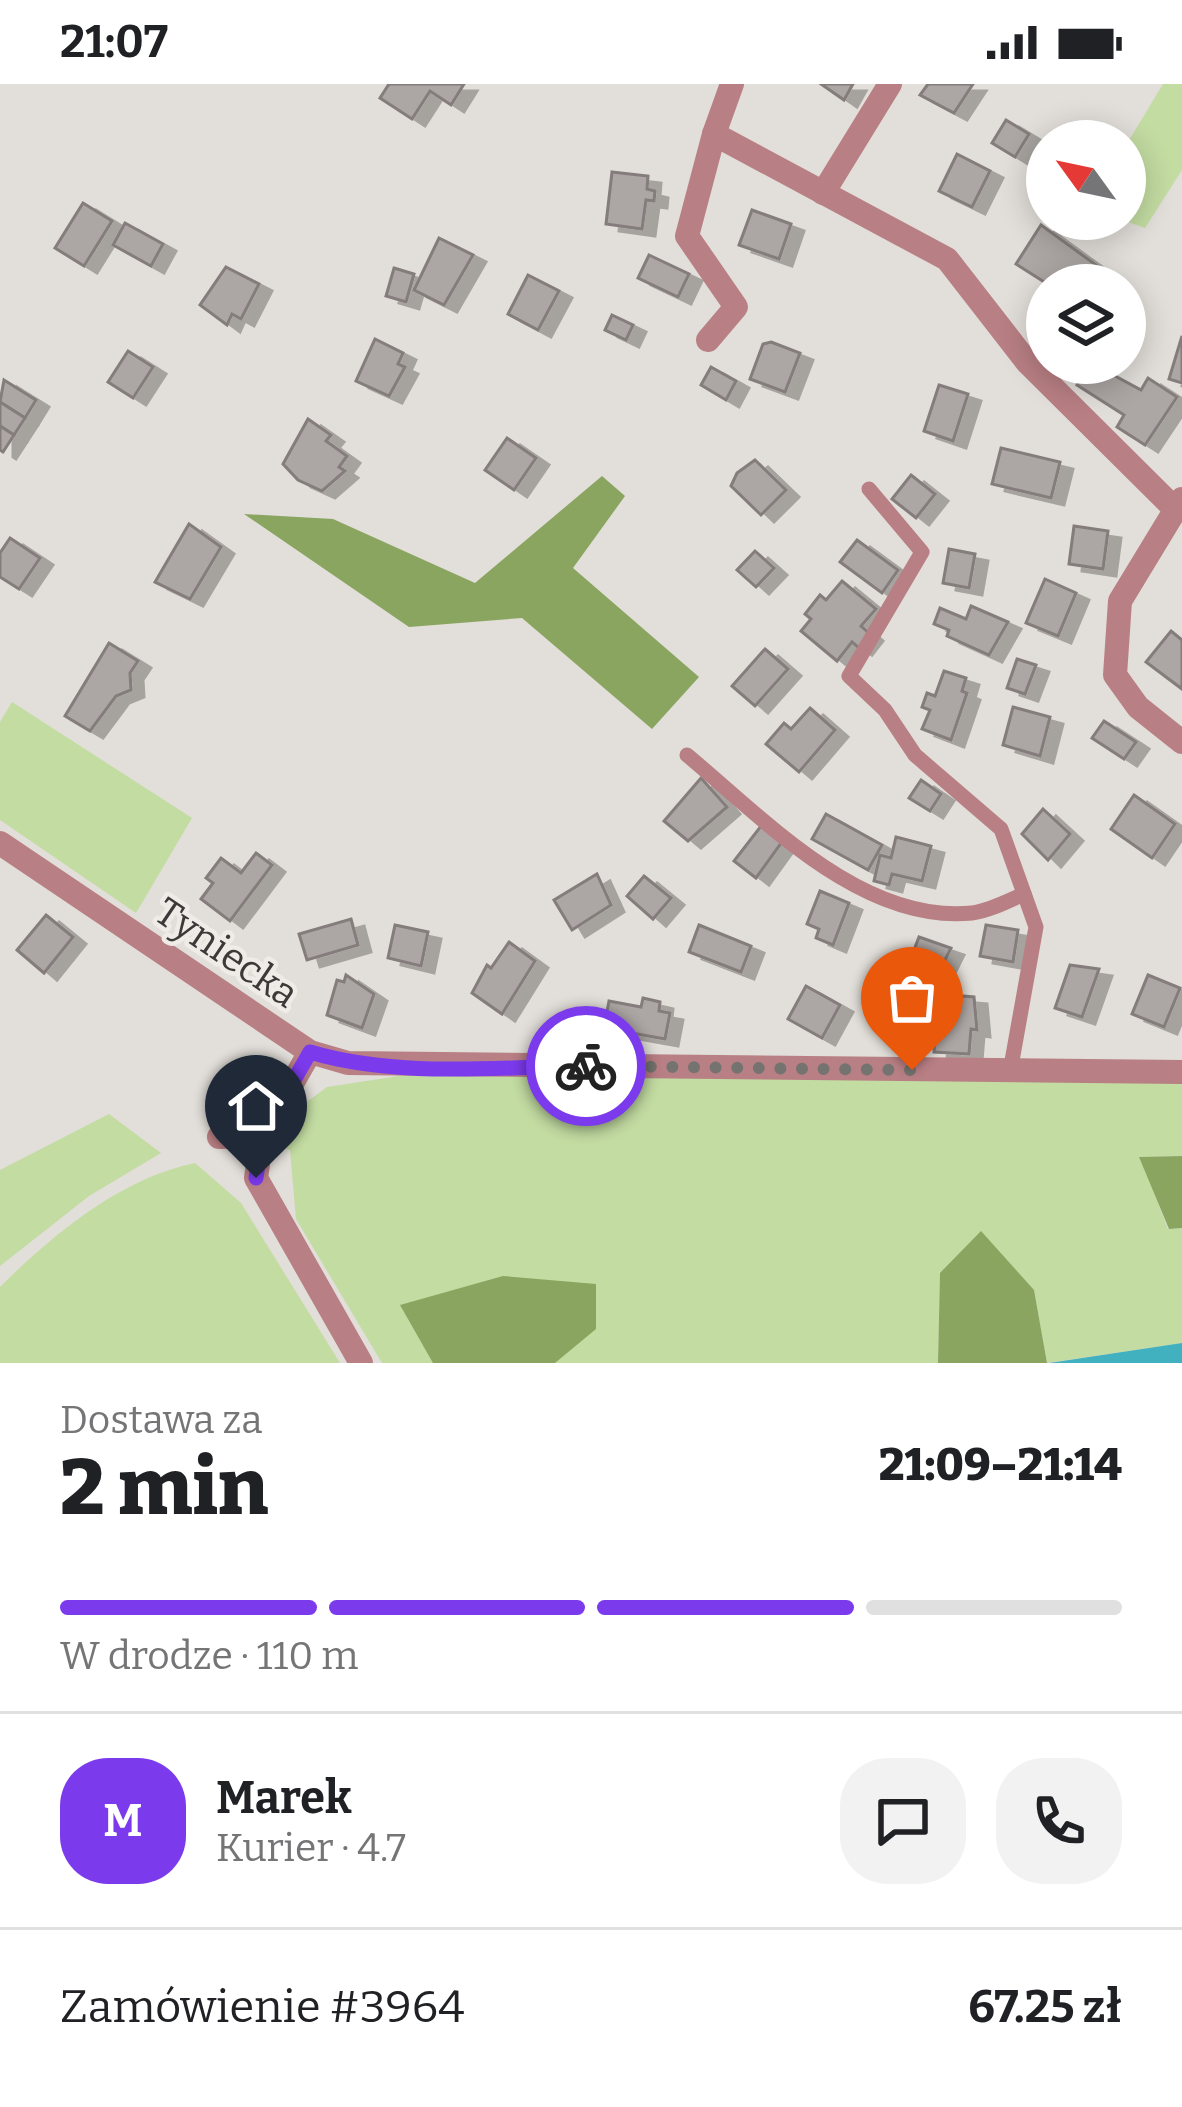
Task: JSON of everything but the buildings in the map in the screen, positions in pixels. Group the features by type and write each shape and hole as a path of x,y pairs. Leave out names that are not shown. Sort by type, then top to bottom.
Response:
{"street":[{"path":"708,340 736,307 687,236 732,84"},
{"path":"823,193 890,84"},
{"path":"714,134 947,259 1027,362 1178,503 1120,601 1114,675 1138,707 1182,742"},
{"name":"Tyniecka","path":"0,843 310,1052 348,1063 1182,1072"},
{"path":"310,1052 262,1136 256,1165 262,1194 357,1356"},
{"path":"219,1137 262,1136"}],"lane":[{"path":"869,489 922,552 849,676 886,710 915,755 1001,829 1036,927 1010,1072"},
{"path":"687,755 813,859 872,891 932,913 976,913 1024,894"}],"green space":[{"path":"1163,84 1182,84 1182,170 1146,226 1146,120 1141,120"},
{"path":"602,476 625,496 573,568 699,677 652,729 522,618 409,627 244,514 333,519 475,583"},
{"path":"12,702 192,818 136,913 0,820 0,722"},
{"path":"412,1074 1182,1083 1182,1156 1140,1157 1168,1229 1182,1228 1182,1343 1047,1363 1034,1290 940,1273 938,1363 382,1363 296,1219 290,1150 280,1146 285,1118 327,1087"},
{"path":"109,1114 161,1153 89,1196 0,1266 0,1170"},
{"path":"1182,1156 1182,1228 1169,1229 1139,1157"},
{"path":"195,1163 241,1203 340,1363 0,1363 0,1287 42,1248 114,1195"},
{"path":"981,1231 1034,1290 1047,1363 938,1363 940,1273"},
{"path":"503,1276 596,1284 596,1329 555,1363 433,1363 400,1305"}],"water":[{"path":"1182,1343 1182,1363 1049,1363"}],"way so far":[{"path":"586,1066 912,1070"}],"route":[{"path":"256,1178 262,1136 310,1052 348,1063 401,1066 586,1066"}]}
